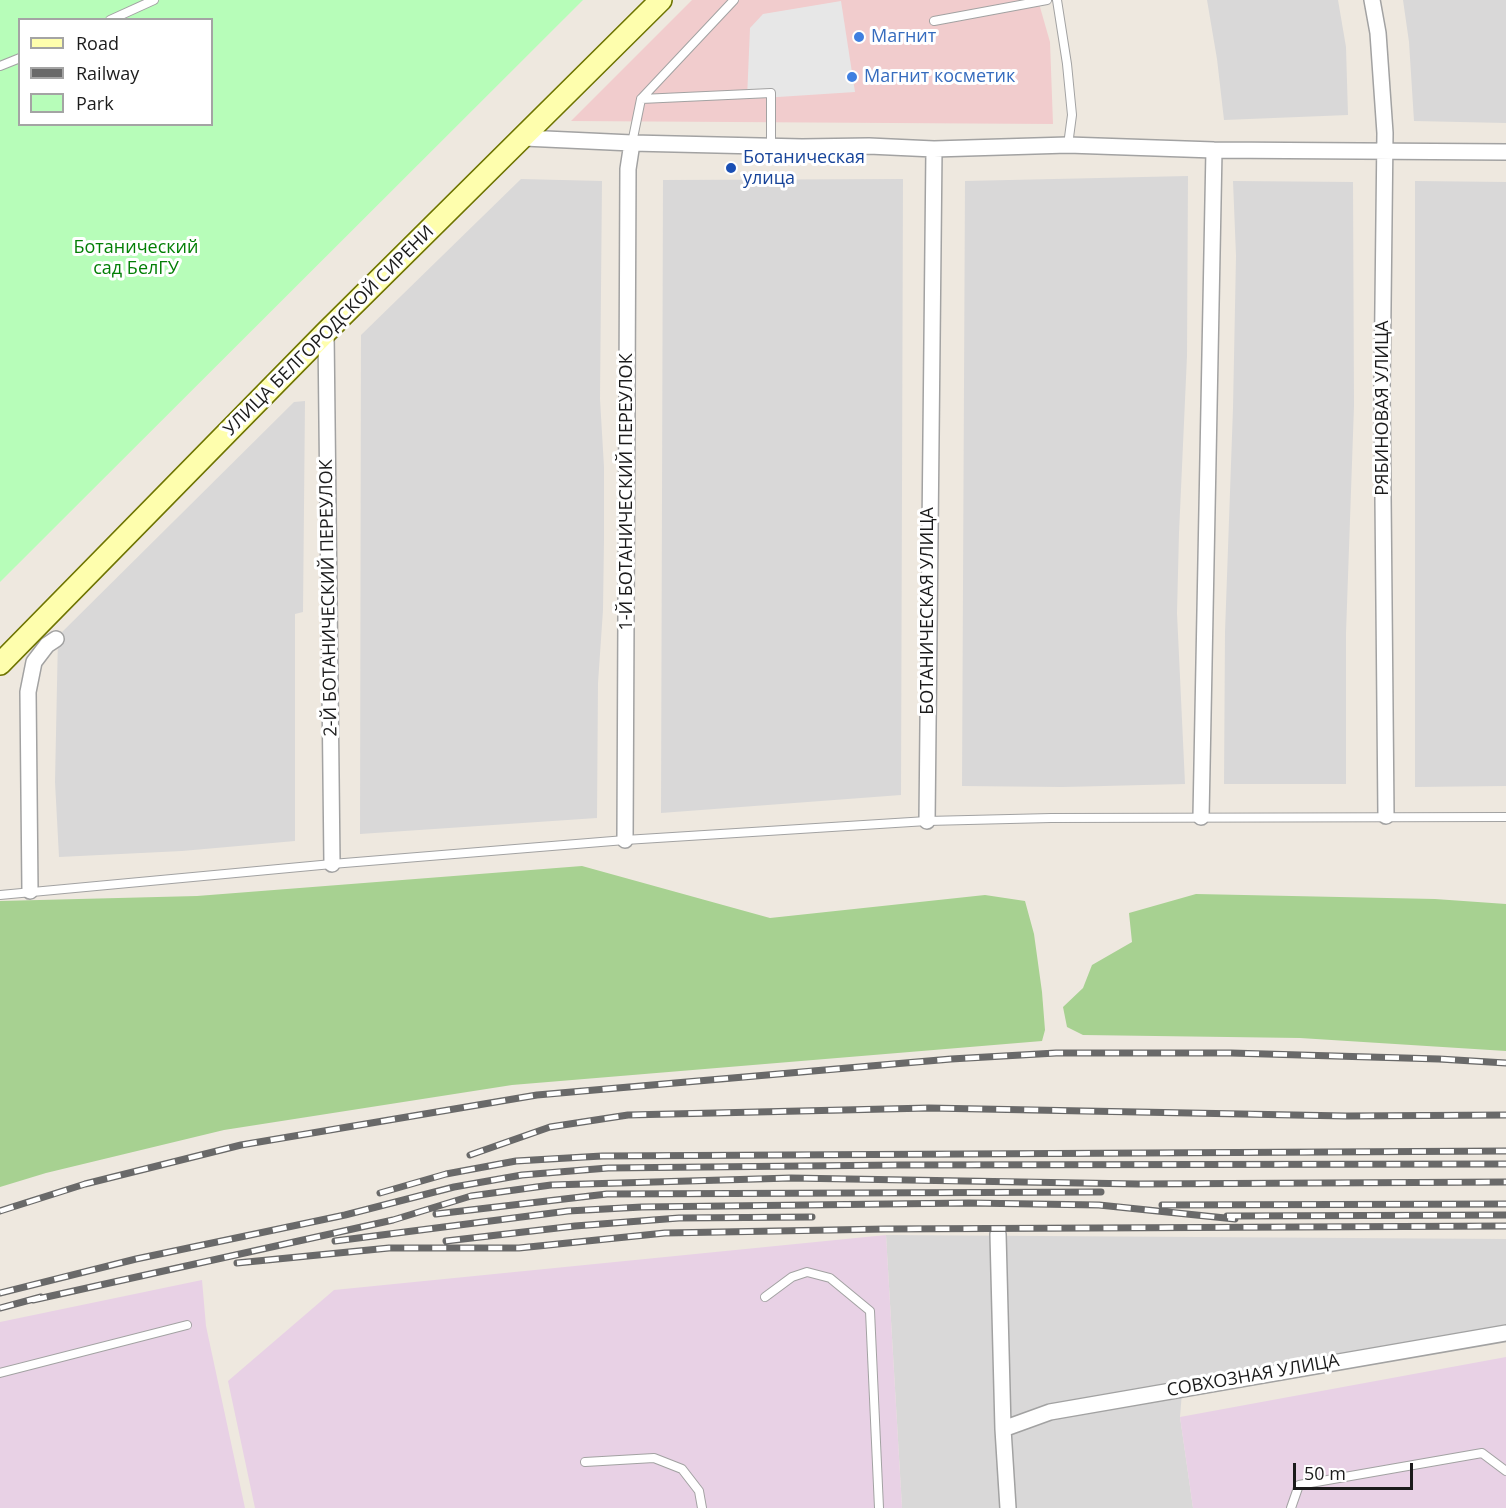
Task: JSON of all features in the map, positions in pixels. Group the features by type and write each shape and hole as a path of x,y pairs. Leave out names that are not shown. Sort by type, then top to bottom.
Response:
{"main road":[{"name":"УЛИЦА БЕЛГОРОДСКОЙ СИРЕНИ","path":"0,664 326,332 662,0"}],"street":[{"name":"РЯБИНОВАЯ УЛИЦА","path":"1372,0 1378,33 1385,150 1382,390 1386,816"},
{"path":"524,138 771,147 869,146 934,150 1068,145 1214,150 1506,152"},
{"name":"1-Й БОТАНИЧЕСКИЙ ПЕРЕУЛОК","path":"625,840 628,181 632,143"},
{"name":"БОТАНИЧЕСКАЯ УЛИЦА","path":"927,821 934,150"},
{"path":"1201,817 1214,150"},
{"name":"2-Й БОТАНИЧЕСКИЙ ПЕРЕУЛОК","path":"326,332 332,864"},
{"path":"30,891 28,692 34,662 47,645 56,639"},
{"path":"998,1234 1003,1429 1008,1508"},
{"name":"СОВХОЗНАЯ УЛИЦА","path":"1003,1429 1050,1412 1506,1333"}],"lane":[{"path":"114,18 154,0"},
{"path":"632,143 641,99 734,0"},
{"path":"934,21 1047,0"},
{"path":"1057,0 1072,115 1068,145"},
{"path":"0,66 18,59"},
{"path":"641,99 771,93 771,147"},
{"path":"0,895 625,840 927,821 1051,818 1506,817"},
{"path":"765,1297 792,1278 807,1272 830,1278 870,1311 879,1508"},
{"path":"0,1373 187,1325"},
{"path":"1291,1508 1299,1485 1482,1453 1506,1471"},
{"path":"585,1462 654,1458 682,1469 699,1491 702,1508"}],"shaded area":[{"path":"692,0 1038,0 1050,42 1053,124 571,121"},
{"path":"1207,0 1338,0 1346,47 1348,115 1224,120"},
{"path":"1403,0 1506,0 1506,123 1414,121 1409,42"},
{"path":"841,1 855,92 747,99 750,28 763,14"},
{"path":"1188,176 1187,356 1177,613 1185,784 1063,787 962,786 965,181"},
{"path":"521,179 602,181 600,399 604,467 604,539 603,610 598,683 597,818 360,834 361,335"},
{"path":"903,179 901,795 661,813 663,180"},
{"path":"1233,181 1353,182 1354,406 1346,633 1346,784 1224,784 1225,632 1236,256"},
{"path":"1415,181 1506,182 1506,786 1415,787"},
{"path":"305,401 303,612 295,614 295,841 182,851 59,857 55,782 58,636 294,402"},
{"path":"886,1235 1506,1239 1506,1331 1182,1392 1180,1417 1193,1508 902,1508"},
{"path":"886,1235 902,1508 255,1508 228,1381 334,1290"},
{"path":"202,1280 206,1326 245,1508 0,1508 0,1322"},
{"path":"1506,1357 1506,1508 1193,1508 1180,1417"}],"green space":[{"name":"Ботанический сад БелГУ","path":"0,0 583,0 0,582"},
{"path":"582,866 770,918 985,895 1025,901 1034,934 1042,992 1045,1030 1042,1041 512,1085 224,1130 46,1173 0,1187 0,901 197,896"},
{"path":"1196,894 1435,899 1506,904 1506,1051 1300,1038 1083,1035 1067,1027 1063,1007 1083,988 1092,965 1132,942 1129,913"}],"railway":[{"path":"0,1211 85,1184 241,1145 537,1095 951,1059 1056,1053 1231,1053 1506,1063"},
{"path":"470,1155 550,1127 628,1115 929,1108 1346,1116 1506,1115"},
{"path":"380,1193 446,1174 516,1161 602,1156 1506,1151"},
{"path":"0,1293 136,1259 345,1215 454,1187 522,1175 608,1168 1506,1164"},
{"path":"33,1300 393,1220 471,1196 551,1185 791,1178 1138,1184 1506,1182"},
{"path":"436,1214 607,1194 1101,1192"},
{"path":"335,1241 568,1211 642,1207 969,1203 1099,1205 1235,1219"},
{"path":"1162,1205 1506,1204"},
{"path":"1227,1216 1506,1215"},
{"path":"446,1241 575,1226 679,1218 812,1217"},
{"path":"237,1263 389,1248 519,1248 665,1233 886,1229 1506,1226"},
{"path":"0,1308 41,1297"}],"place":[{"name":"Магнит","path":"859,37"},
{"name":"Магнит косметик","path":"852,77"},
{"name":"Ботаническая улица","path":"731,168"}]}
